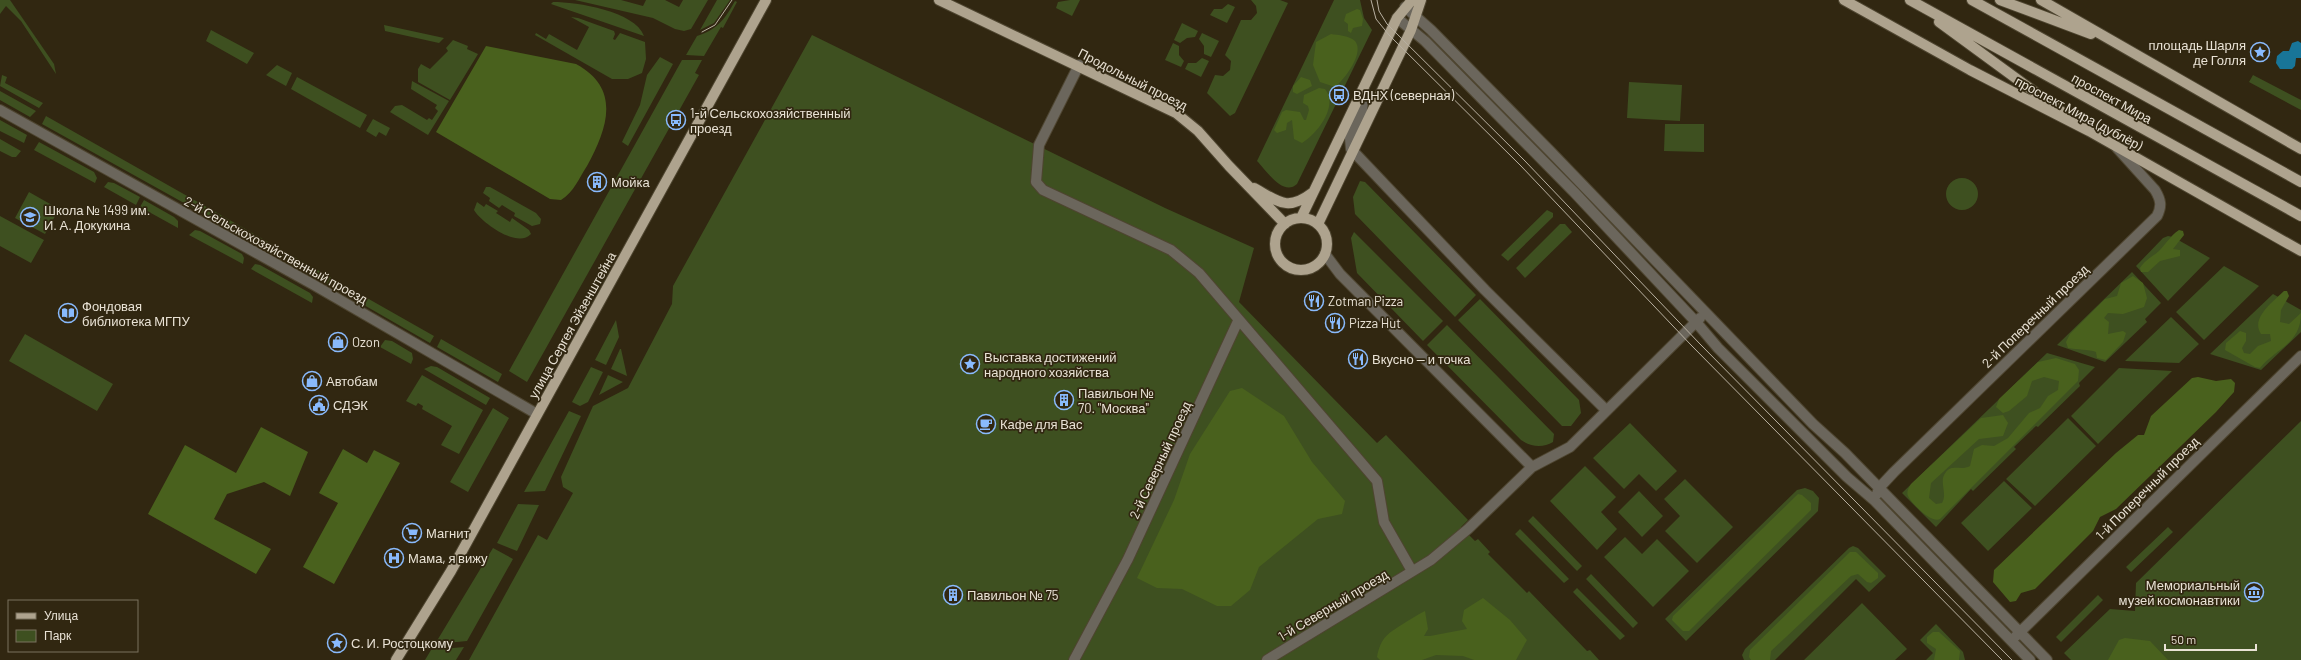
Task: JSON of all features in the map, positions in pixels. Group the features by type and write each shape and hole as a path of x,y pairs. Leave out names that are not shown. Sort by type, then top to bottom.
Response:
{"main road":[{"name":"улица Сергея Эйзенштейна","path":"396,660 451,571 766,0"},
{"name":"Продольный проезд","path":"939,0 1176,113 1198,131 1243,182 1284,224"},
{"path":"1318,224 1411,30 1421,0"},
{"name":"проспект Мира (дублёр)","path":"1844,0 1970,70 2089,131 2301,251"},
{"path":"1909,0 2089,131"},
{"name":"проспект Мира","path":"1909,0 2176,149 2301,216"},
{"name":"проспект Мира","path":"1972,0 2301,182"},
{"path":"2000,0 2120,44"},
{"path":"2041,0 2301,149"},
{"path":"1301,218 1397,18 1409,3"},
{"path":"1243,182 1286,204 1300,201 1314,191"},
{"path":"1301,218 1318,224 1327,240 1325,254 1321,260 1309,268 1294,268 1286,265 1280,259 1275,244 1276,236 1284,224 1301,218"}],"street":[{"path":"1409,3 1416,16 1561,162 1813,424 1845,453 2047,660"},
{"path":"1397,18 1425,40 1574,192 1696,322 1718,348 1847,478 1875,501 2030,660"},
{"path":"1078,65 1039,145 1036,182 1043,190 1171,250 1199,273 1238,321 1377,481 1384,522 1412,572"},
{"path":"1366,84 1362,111 1350,138 1350,145 1353,151 1484,290 1606,410"},
{"name":"2-й Сельскохозяйственный проезд","path":"0,110 314,285 537,414"},
{"name":"2-й Поперечный проезд","path":"1875,501 1879,488 2157,216 2161,208 2160,198 2155,190 2116,147"},
{"path":"1325,254 1345,279 1532,467"},
{"name":"1-й Северный проезд","path":"1267,660 1431,560 1468,529 1532,467 1570,446 1705,313"},
{"name":"2-й Северный проезд","path":"1074,660 1103,608 1238,321"},
{"name":"1-й Поперечный проезд","path":"2012,640 2301,356"}],"green space":[{"path":"0,0 10,0 54,64 56,74 21,21 6,6 0,14"},
{"path":"575,0 621,0 643,6 646,0 665,0 679,7 683,0 708,0 691,29 684,31 675,29 653,18"},
{"path":"717,0 730,0 714,23 700,30"},
{"path":"1080,0 1072,16 1056,8 1058,2"},
{"path":"1251,0 1280,0 1288,3 1235,113 1230,116 1207,93 1215,75 1223,76 1230,70 1231,61 1225,55 1241,20 1251,20 1257,13 1256,6"},
{"path":"1334,0 1360,0 1364,18 1372,30 1297,184 1292,187 1286,187 1275,181 1257,161"},
{"path":"735,1 737,2 723,28 721,27 704,56 686,55 697,36 710,31 720,23"},
{"path":"553,2 590,6 618,14 638,27 644,36 551,4"},
{"path":"1228,4 1235,7 1227,23 1210,15 1214,9 1222,9"},
{"path":"1357,9 1360,10 1363,19 1362,26 1353,28 1351,33 1348,31 1348,24 1344,21 1346,14"},
{"path":"571,17 578,18 614,31 615,34 613,39 615,40 620,33 645,42 646,59 642,73 628,79 612,79 535,35 536,33 546,39 549,34 577,50 589,27"},
{"path":"1182,23 1198,31 1195,37 1187,38 1180,43 1174,40"},
{"path":"384,25 444,38 439,43 385,31"},
{"path":"211,30 254,53 247,64 206,41"},
{"path":"1202,33 1219,41 1211,57 1204,54 1204,46 1199,39"},
{"path":"1331,34 1350,38 1355,41 1357,46 1357,52 1352,66 1348,73 1335,87 1320,82 1313,65 1316,42"},
{"name":"Выставка достижений народного хозяйства","path":"812,35 1165,208 1254,248 1239,302 1377,443 1386,435 1468,520 1461,527 1475,541 1478,539 1490,552 1488,554 1527,593 1529,591 1587,651 1590,650 1599,660 469,660 538,535 547,540 573,493 563,487 561,477 593,406 628,388 672,304 673,286"},
{"path":"453,40 468,46 467,49 478,54 450,100 418,82 418,69 421,64 430,69 448,51 446,48"},
{"path":"1173,43 1179,46 1179,55 1184,61 1181,67 1165,60"},
{"path":"486,46 576,64 590,74 600,85 605,98 606,110 600,138 587,166 576,184 566,197 561,200 550,199 436,132"},
{"path":"660,57 673,64 628,146 622,142 640,105 647,75"},
{"path":"1202,58 1209,61 1201,77 1185,69 1188,63 1196,63"},
{"path":"682,60 702,60 695,73 699,75 527,382 509,371"},
{"path":"277,65 292,73 286,86 266,75"},
{"path":"2,75 7,77 5,83 43,103 39,108 0,86"},
{"path":"2253,75 2301,100 2301,110 2249,82"},
{"path":"297,77 367,115 360,128 291,89"},
{"path":"1301,77 1310,80 1312,86 1297,94 1293,92 1293,86"},
{"path":"412,81 449,101 428,135 390,112 395,106 402,105 427,120 429,118 432,120 438,111 435,108 437,105 411,89"},
{"path":"1629,82 1682,85 1680,121 1627,118"},
{"path":"1319,88 1325,89 1329,96 1328,111 1320,126 1308,139 1302,143 1294,139 1292,120 1287,123 1286,130 1277,133 1274,130 1282,112 1286,110 1300,112 1304,120 1306,120 1309,110 1308,106 1303,103 1304,95"},
{"path":"0,91 36,111 30,117 0,100"},
{"path":"46,116 434,336 430,343 258,244 42,124"},
{"path":"373,119 390,128 386,136 379,132 376,137 366,131"},
{"path":"0,120 27,135 24,143 0,131"},
{"path":"1665,124 1704,124 1704,152 1664,151"},
{"path":"0,139 21,151 16,157 12,157 0,151"},
{"path":"39,142 94,172 97,178 95,183 34,150"},
{"path":"1959,178 1965,178 1975,185 1978,194 1977,200 1971,207 1965,210 1959,210 1949,203 1946,197 1946,191 1953,181"},
{"path":"1360,181 1365,182 1476,295 1455,317 1355,214 1353,197"},
{"path":"108,182 114,183 140,197 136,205 104,187"},
{"path":"486,187 490,187 536,213 541,219 540,224 532,226 514,216 515,213 502,205 499,208 489,201 490,198 483,193"},
{"path":"29,192 59,209 45,234 15,218"},
{"path":"144,200 174,217 178,221 178,228 140,207"},
{"path":"477,202 484,207 486,204 498,211 496,213 510,222 512,218 529,230 531,234 525,238 517,238 509,236 491,227 474,210"},
{"path":"1547,210 1553,213 1553,217 1508,261 1501,255"},
{"path":"0,216 44,240 31,263 0,246"},
{"path":"1560,224 1565,224 1572,232 1525,278 1516,268"},
{"path":"195,230 200,231 242,254 244,258 243,264 189,235"},
{"path":"2179,230 2183,231 2184,235 2173,249 2180,250 2180,256 2160,261 2148,272 2141,272 2140,268 2144,263 2159,251"},
{"path":"1354,232 1443,321 1423,341 1357,273 1351,238"},
{"path":"2168,236 2173,237 2210,258 2168,301 2136,266 2163,238"},
{"path":"255,264 260,265 310,293 313,297 312,303 251,269"},
{"path":"2224,266 2259,286 2204,340 2176,312"},
{"path":"2132,272 2161,303 2145,319 2147,322 2105,362 2057,345"},
{"path":"2133,276 2143,283 2147,298 2144,307 2123,314 2108,313 2104,318 2109,322 2108,334 2123,331 2126,333 2123,342 2106,360 2097,358 2096,352 2093,351 2068,348 2066,342 2070,334 2105,299 2117,296 2121,283"},
{"path":"2284,291 2287,291 2289,296 2281,310 2280,322 2289,324 2301,313 2297,332 2286,345 2266,361 2260,368 2255,367 2225,350 2226,343 2240,331 2246,333 2246,341 2242,348 2244,353 2250,354 2258,346 2271,341 2270,334 2261,334 2258,328 2259,322 2261,316 2269,305"},
{"path":"2273,294 2301,310 2301,332 2261,370 2210,354"},
{"path":"1480,299 1579,400 1581,413 1571,426 1562,426 1458,320"},
{"path":"2171,317 2199,344 2179,363 2125,361"},
{"path":"616,320 619,337 606,365 595,360"},
{"path":"1447,325 1554,434 1553,442 1537,446 1521,440 1427,345"},
{"path":"25,334 113,384 97,411 9,361"},
{"path":"441,339 502,374 498,382 437,347"},
{"path":"385,340 392,341 412,353 413,359 411,364 380,347"},
{"path":"621,349 627,376 611,369"},
{"path":"2047,353 2095,367 2079,383 2080,386 2038,427 2036,426 2014,447 2016,449 1973,491 1971,489 1936,527 1902,493"},
{"path":"2056,358 2075,364 2079,370 2078,381 1940,519 1932,519 1922,512 1907,494 1911,484 1981,418 2003,415 2008,423 2003,436 1979,439 1931,483 1929,498 1936,504 1942,503 1944,499 1943,479 1948,470 1951,468 1964,468 1970,466 1974,449 1982,445 1994,446 2008,438 2029,413 2040,408 2048,396 2058,390 2059,381 2044,377 2032,381 2027,396 2009,411 2003,413 1996,407 1999,399 2038,362"},
{"path":"431,366 437,367 490,398 486,405 424,369"},
{"path":"591,367 603,372 588,402 580,406 572,402"},
{"path":"2119,368 2172,371 2098,444 2071,416"},
{"path":"422,375 483,410 459,454 441,445 452,426 422,409 423,406 418,403 416,406 406,401"},
{"path":"608,375 623,382 599,395"},
{"path":"2198,377 2216,381 2231,379 2235,383 2234,392 2216,412 2116,509 2100,517 2093,531 2035,589 2021,593 2016,601 2010,602 1993,582 1994,570 2116,453 2138,435 2144,435 2151,416 2192,378"},
{"path":"1242,388 1284,416 1312,462 1345,501 1342,514 1318,519 1259,567 1250,590 1231,606 1217,606 1182,589 1157,588 1137,578 1174,500 1190,454 1230,391"},
{"path":"493,408 509,418 468,492 450,482"},
{"path":"569,411 581,416 545,491 524,492"},
{"path":"2068,418 2096,446 2035,506 2006,479"},
{"path":"2301,421 2301,660 2071,660 2064,653 2110,609 2135,611 2136,583"},
{"path":"1630,423 1677,471 1656,491 1639,474 1624,489 1593,458"},
{"path":"261,427 308,452 290,496 264,482 227,494 214,519 271,549 256,574 148,514 185,445 236,473"},
{"path":"343,449 367,463 374,450 400,463 334,584 303,567 338,503 319,493"},
{"path":"1585,466 1616,497 1601,512 1617,529 1597,550 1550,501"},
{"path":"1685,479 1733,527 1697,563 1665,531 1680,516 1664,499"},
{"path":"2004,481 2032,508 1988,551 1961,523"},
{"path":"1805,488 1813,491 1819,498 1818,511 1686,641 1665,619 1797,490"},
{"path":"1639,491 1663,516 1642,537 1618,512"},
{"path":"1798,494 1802,495 1811,503 1811,510 1689,631 1683,631 1672,620 1673,616"},
{"path":"518,504 539,505 517,551 497,543"},
{"path":"1533,516 1582,566 1577,571 1528,521"},
{"path":"2168,527 2173,532 2131,572 2126,567"},
{"path":"1520,529 1569,579 1564,583 1515,534"},
{"path":"1625,537 1642,554 1657,539 1689,571 1653,607 1604,557"},
{"path":"1853,546 1858,548 1886,576 1869,592 1856,579 1775,660 1744,660 1742,655 1745,649 1849,548"},
{"path":"493,548 513,559 467,641 435,644"},
{"path":"1850,552 1856,552 1878,573 1878,578 1871,583 1867,582 1858,574 1851,576 1771,651 1770,660 1751,660 1749,657 1750,650"},
{"path":"1591,574 1638,623 1633,628 1586,579"},
{"path":"1577,588 1625,636 1620,640 1573,592"},
{"path":"2098,595 2103,600 2061,642 2056,637"},
{"path":"1483,598 1510,620 1527,640 1516,660 1474,660 1463,656 1436,655 1422,660 1380,660 1377,657 1383,640 1390,632 1425,611 1428,629 1424,636 1467,629 1462,621 1464,610"},
{"path":"1862,603 1907,649 1895,660 1804,660"},
{"path":"1936,624 1963,652 1965,660 1926,660 1933,653 1920,640"},
{"path":"1933,632 1939,632 1960,651 1959,660 1934,660 1936,649 1927,643 1927,637"},
{"path":"2125,638 2150,641 2168,660 2108,660 2119,640"},
{"path":"464,647 456,660 425,660 431,650"}],"water":[{"path":"2298,41 2301,43 2301,58 2296,58 2295,66 2292,69 2280,69 2276,63 2277,56 2283,51 2289,51 2292,43"}],"tram line":[{"path":"702,32 715,25 732,0"},
{"path":"1371,0 1376,19 1389,35 1521,166 1691,345 2002,660"},
{"path":"1377,0 1379,11 1387,24 1525,161 1700,344 2012,660"}],"place":[{"name":"площадь Шарля де Голля","path":"2260,52"},
{"name":"ВДНХ (северная)","path":"1339,95"},
{"name":"1-й Сельскохозяйственный проезд","path":"676,120"},
{"name":"Мойка","path":"597,182"},
{"name":"Школа № 1499 им. И. А. Докукина","path":"30,217"},
{"name":"Zotman Pizza","path":"1314,301"},
{"name":"Фондовая библиотека МГПУ","path":"68,313"},
{"name":"Pizza Hut","path":"1335,323"},
{"name":"Ozon","path":"338,342"},
{"name":"Вкусно — и точка","path":"1358,359"},
{"name":"Выставка достижений народного хозяйства","path":"970,364"},
{"name":"Автобам","path":"312,381"},
{"name":"Павильон № 70. \"Москва\"","path":"1064,400"},
{"name":"СДЭК","path":"319,405"},
{"name":"Кафе для Вас","path":"986,424"},
{"name":"Магнит","path":"412,533"},
{"name":"Мама, я вижу","path":"394,558"},
{"name":"Мемориальный музей космонавтики","path":"2254,592"},
{"name":"Павильон № 75","path":"953,595"},
{"name":"С. И. Ростоцкому","path":"337,643"}]}
